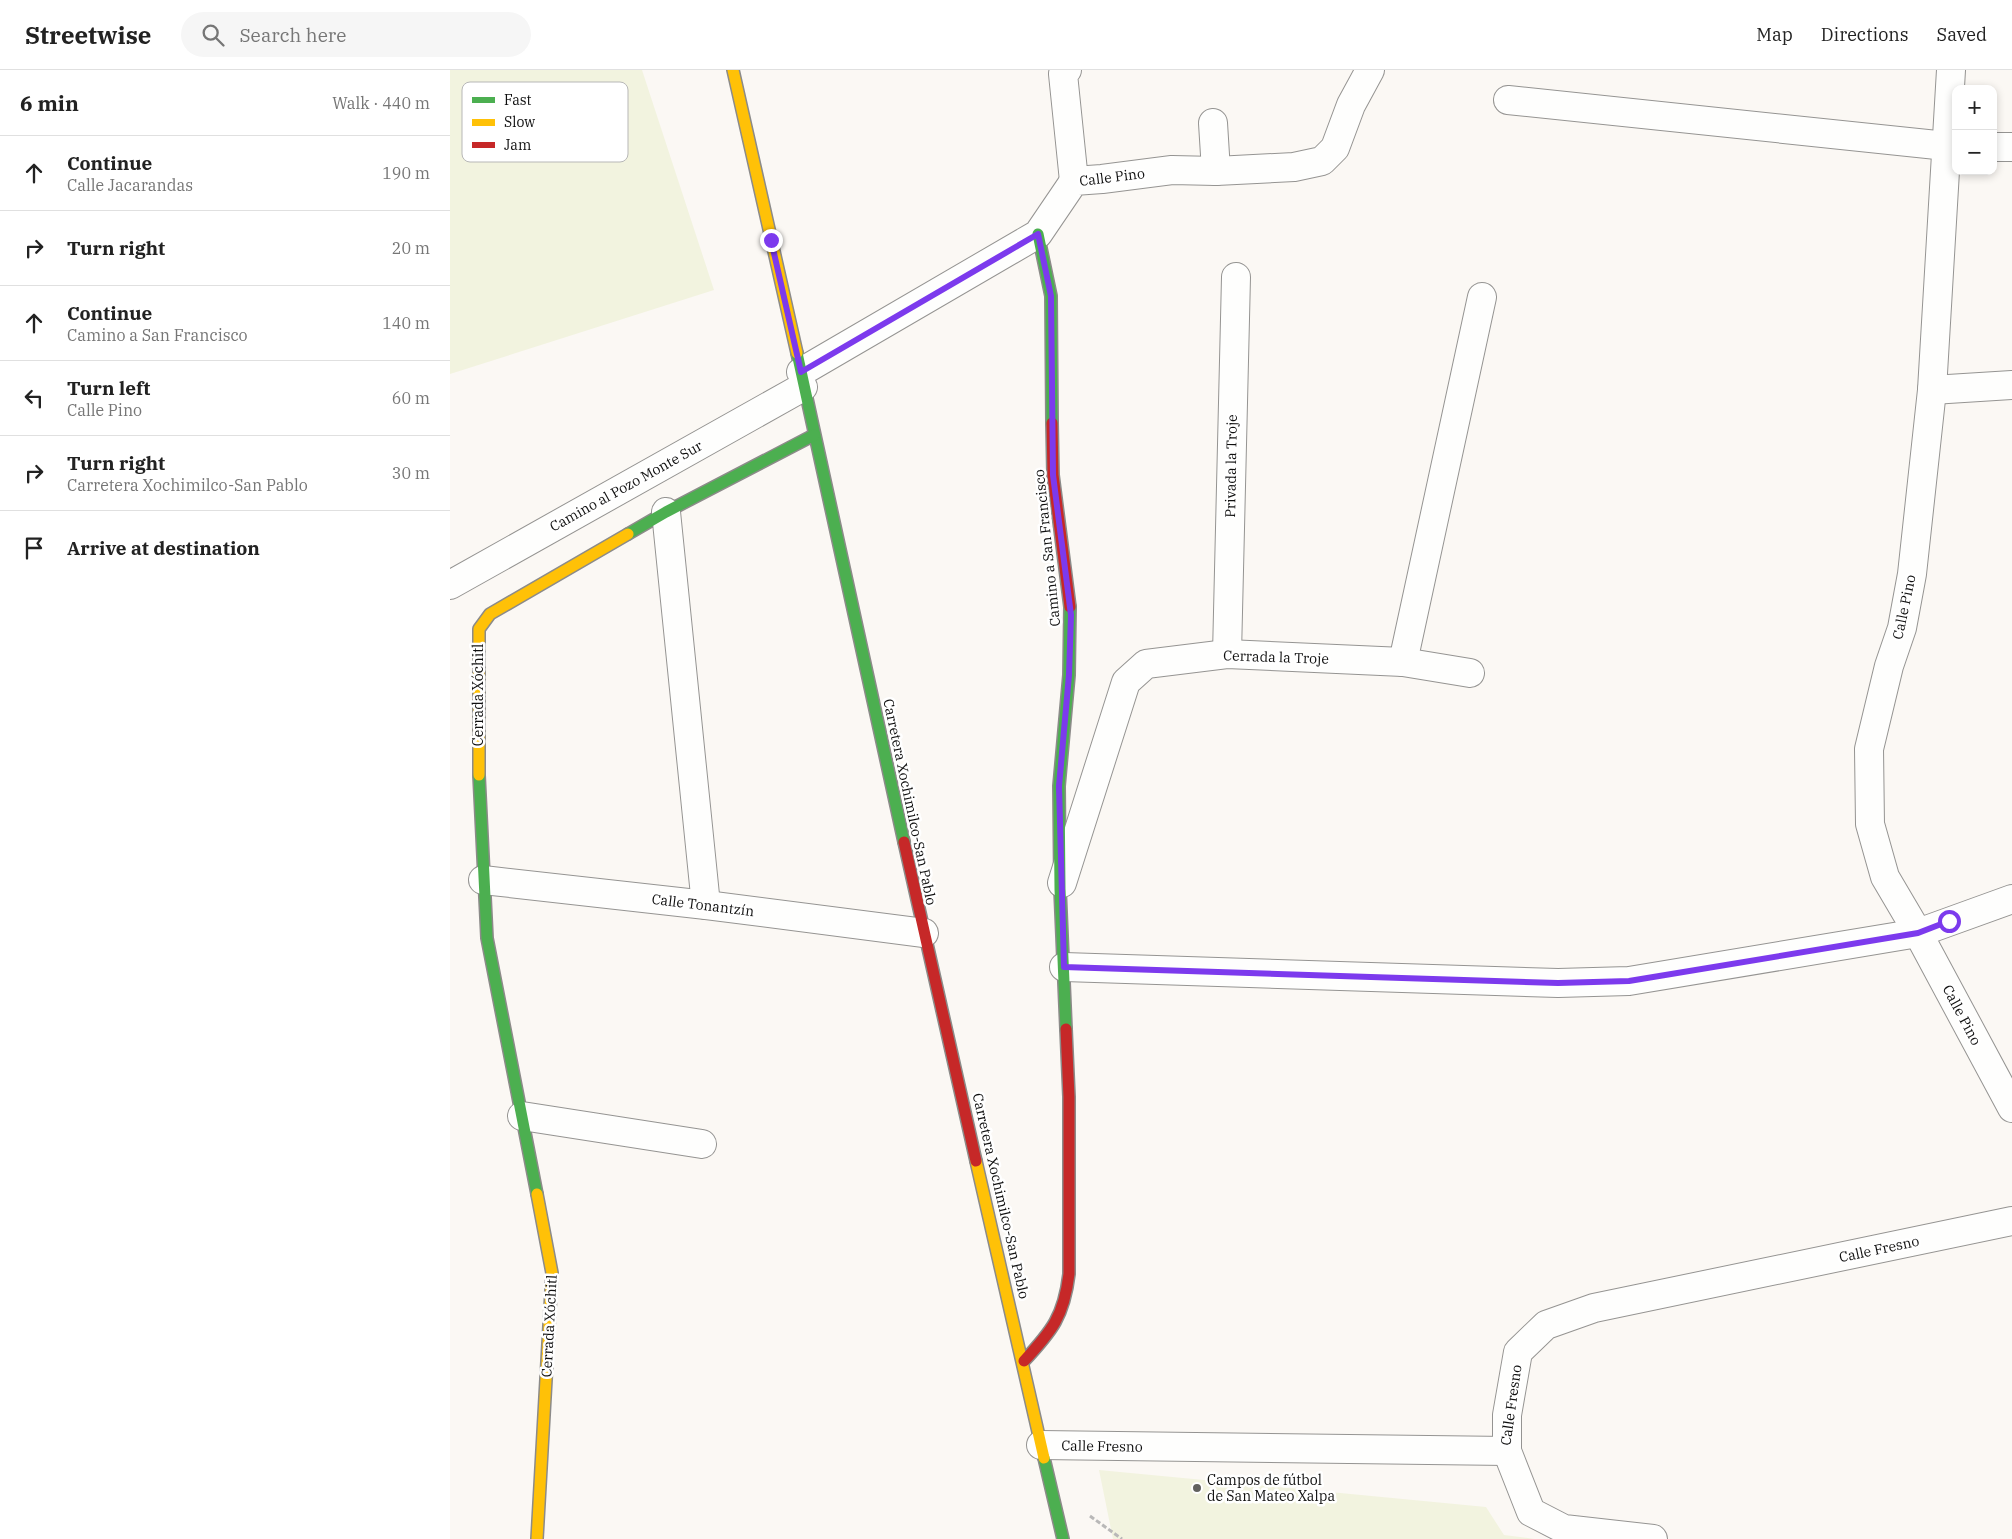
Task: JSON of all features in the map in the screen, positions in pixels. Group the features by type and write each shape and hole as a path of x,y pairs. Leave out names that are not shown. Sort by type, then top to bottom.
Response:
{"street":[{"name":"Carretera Xochimilco-San Pablo","path":"733,70 924,933 1024,1361 1063,1539"},
{"name":"Calle Pino","path":"802,380 1038,234 1074,180 1102,179 1172,170 1216,171 1294,167 1322,161 1335,148 1351,105 1370,70"},
{"name":"Calle Pino","path":"1951,70 1950,147 1932,390 1912,574 1902,628 1889,666 1869,749 1870,824 1885,877 1918,933 2012,1108"},
{"path":"1062,72 1074,180"},
{"path":"1508,100 1950,147"},
{"path":"1213,122 1216,171"},
{"path":"1997,147 2012,147"},
{"name":"Camino a San Francisco","path":"1024,1361 1048,1335 1058,1320 1067,1299 1069,1274 1069,1097 1060,889 1059,786 1069,675 1071,615 1053,475 1051,296 1038,234"},
{"name":"Privada la Troje","path":"1227,654 1236,277"},
{"path":"1403,662 1482,297"},
{"name":"Camino al Pozo Monte Sur","path":"450,586 802,380"},
{"path":"1932,390 2012,385"},
{"name":"Cerrada Xóchitl","path":"537,1539 552,1273 487,938 478,760 479,629 490,614 666,512 814,435"},
{"path":"666,512 706,905"},
{"name":"Cerrada la Troje","path":"1060,889 1126,682 1146,664 1227,654 1403,662 1470,673"},
{"name":"Calle Tonantzín","path":"483,880 706,905 924,933"},
{"path":"1064,967 1548,983 1629,981 1918,933 2012,899"},
{"path":"522,1116 702,1144"},
{"name":"Calle Fresno","path":"1041,1445 1507,1450 1507,1415 1518,1352 1546,1325 1594,1308 2012,1221"},
{"path":"1507,1450 1531,1512 1564,1529 1653,1539"}],"green space":[{"path":"450,70 642,70 714,290 450,374"},
{"name":"Campos de fútbol de San Mateo Xalpa","path":"1099,1470 1486,1507 1504,1535 1535,1539 1113,1539"}],"traffic: fast":[{"path":"1038,234 1051,296 1052,423"},
{"path":"797,353 904,842"},
{"path":"628,534 666,512 814,435"},
{"path":"1066,1029 1060,889 1059,786 1069,675 1070,607"},
{"path":"479,775 487,938 537,1194"},
{"path":"1044,1458 1063,1539"}],"traffic: slow":[{"path":"733,70 797,353"},
{"path":"479,775 479,629 490,614 628,534"},
{"path":"976,1161 1044,1458"},
{"path":"537,1194 552,1273 537,1539"}],"traffic: jam":[{"path":"1052,423 1053,475 1070,607"},
{"path":"904,842 976,1161"},
{"path":"1024,1361 1042,1341 1055,1322 1064,1301 1069,1274 1069,1097 1066,1029"}],"place":[{"name":"Campos de fútbol de San Mateo Xalpa","path":"1197,1488"}],"route":[{"path":"771,240 801,372 1038,234 1051,296 1053,475 1071,615 1069,675 1059,786 1060,889 1064,967 1558,983 1629,981 1918,933 1949,921"}]}
